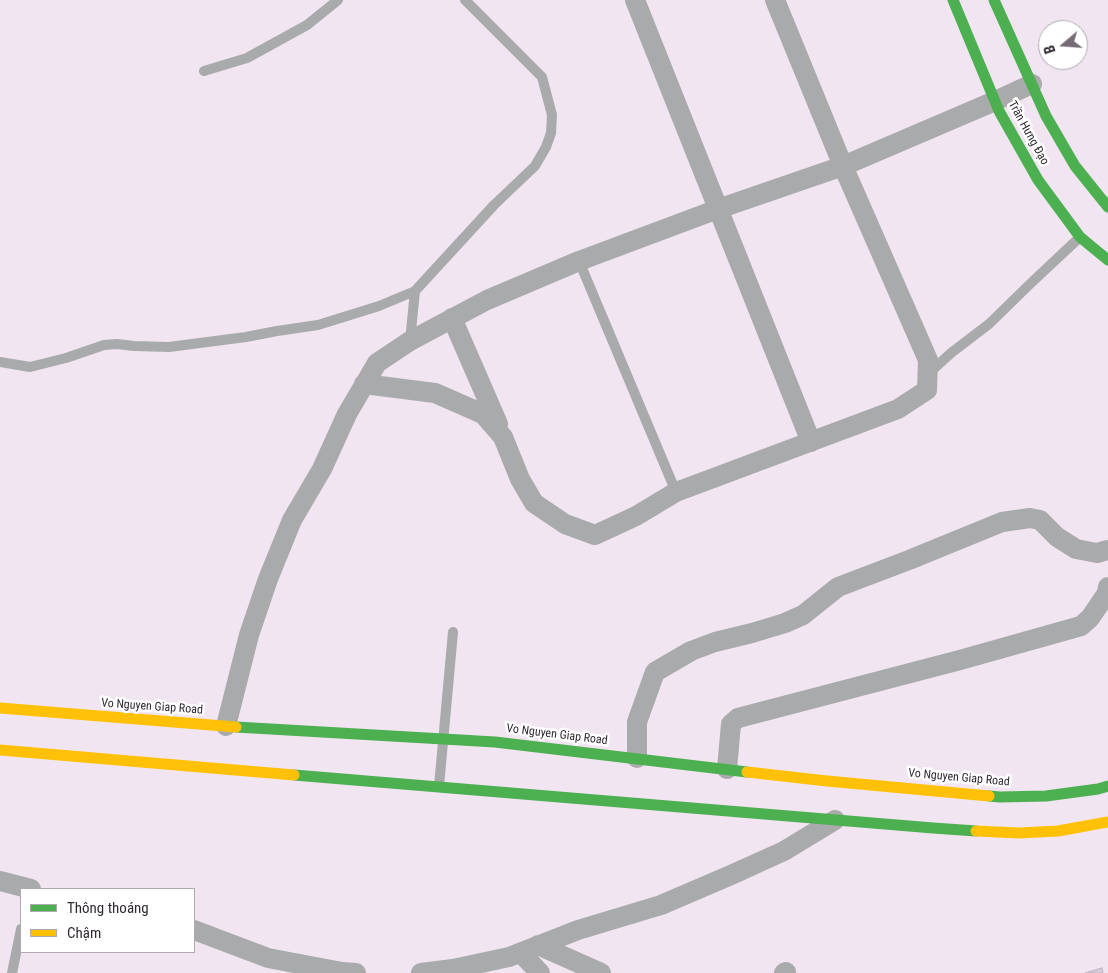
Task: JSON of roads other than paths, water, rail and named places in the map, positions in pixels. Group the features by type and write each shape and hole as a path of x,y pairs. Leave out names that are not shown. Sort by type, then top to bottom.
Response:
{"main road":[{"name":"Trần Hưng Đạo","path":"953,0 999,111 1038,180 1080,237 1108,260"},
{"name":"Trần Hưng Đạo","path":"994,0 1046,116 1075,166 1108,207"},
{"name":"Vo Nguyen Giap Road","path":"0,708 226,726 495,742 836,782 1000,797 1046,796 1108,786"},
{"path":"0,750 933,828 1020,833 1058,831 1108,822"}],"street":[{"path":"635,0 811,442"},
{"path":"452,318 520,479 534,503 565,524 594,534 636,516 676,492 898,409 927,390 928,360 843,166 775,0"},
{"path":"226,726 248,635 292,520 322,468 348,414 377,363 410,341 487,300 578,261 718,209 843,166 1032,84"},
{"path":"364,384 435,393 483,414 503,437"},
{"path":"637,758 637,722 655,672 691,651 715,642 785,623 803,615 838,586 909,560 1002,522 1030,518 1040,520 1057,537 1076,548 1097,553 1108,550"},
{"path":"727,769 732,724 738,718 1081,626 1090,618 1107,593 1108,587"},
{"path":"421,973 453,969 509,957 578,930 669,901 784,851 835,820"},
{"path":"0,881 25,888"},
{"path":"195,930 272,966 356,973"},
{"path":"530,949 540,973"},
{"path":"530,949 601,973"}],"lane":[{"path":"204,71 247,58 307,26 338,0"},
{"path":"0,362 30,367 66,358 104,345 169,347 318,325 379,306 415,291 494,205 535,166 546,147 551,133 552,115 542,77 465,0"},
{"path":"927,375 989,324 1080,237"},
{"path":"578,261 676,492"},
{"path":"410,341 415,291"},
{"path":"439,787 453,632"},
{"path":"12,973 20,934"}]}
